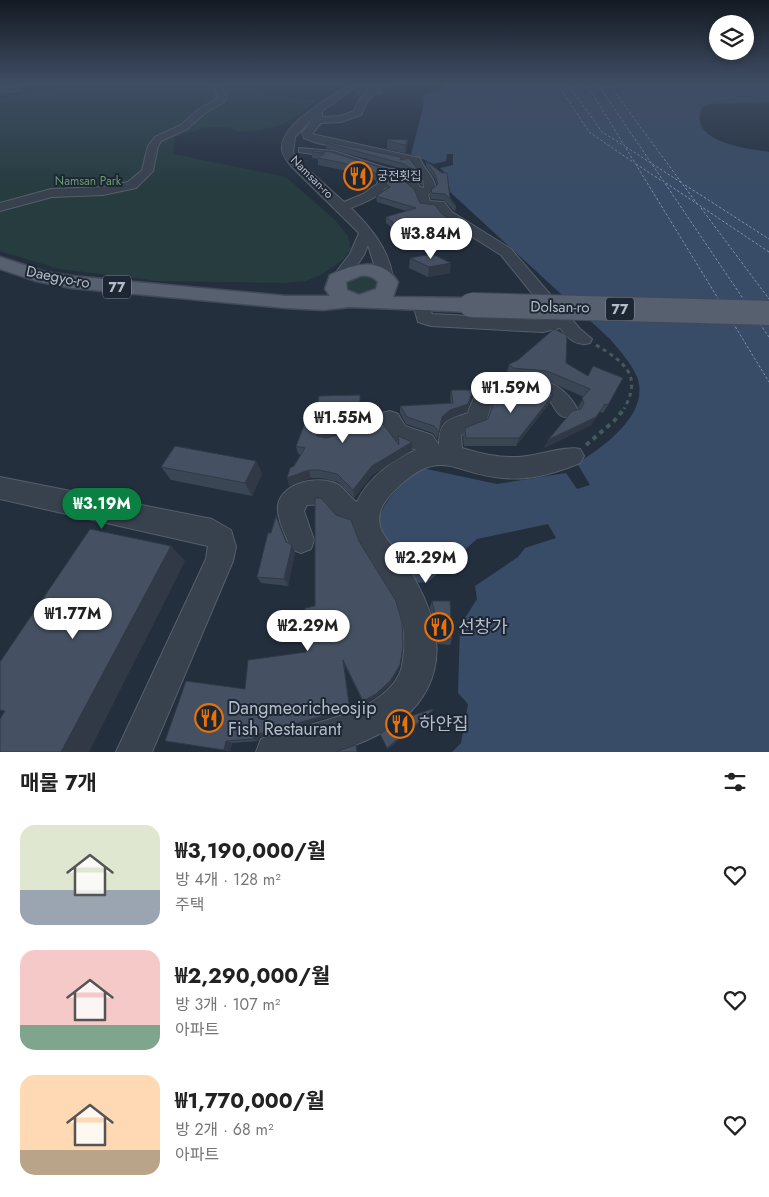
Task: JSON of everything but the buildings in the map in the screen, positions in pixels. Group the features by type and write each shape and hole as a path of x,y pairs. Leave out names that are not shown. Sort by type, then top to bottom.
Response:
{"main road":[{"name":"Daegyo-ro","path":"0,263 43,278 70,282 308,303 337,303 359,300 468,305"},
{"name":"77","path":"339,277 365,270 380,273 387,280 429,296 468,305"},
{"name":"Daegyo-ro","path":"236,296 301,289 339,277"},
{"path":"339,277 335,289 338,293 359,300"},
{"name":"77","path":"359,300 381,296 386,292 387,280"},
{"name":"Dolsan-ro","path":"468,305 769,313"}],"street":[{"path":"0,206 51,193 103,192 135,183 147,171 153,146 158,139 184,127 194,118"},
{"name":"Namsan-ro","path":"314,118 296,128 288,141 287,148 291,158 354,217 376,247 385,268 387,280"},
{"path":"303,150 337,155 404,175 410,180 414,189 422,192 430,191 430,181 416,160 317,140 306,134 317,118"},
{"path":"317,140 304,143 303,150 316,170 318,185"},
{"path":"337,155 345,152 381,159 416,160"},
{"path":"343,207 367,197 383,186 386,171"},
{"path":"422,192 425,205 440,205 447,215 506,252 574,333 583,339"},
{"path":"339,277 357,256 365,234"},
{"path":"421,304 424,318 431,320 543,326 564,321"},
{"path":"441,456 450,431 459,425 477,419 481,402 496,386 546,388 556,395 567,410"},
{"path":"327,436 390,420 397,432 424,442 441,456"},
{"path":"274,752 363,724 392,708 410,692 416,678 420,651 413,606 405,590 370,536 366,516 371,500 379,491 416,460 441,456 507,468 551,462 572,456"},
{"path":"0,488 212,532 220,539 222,546 219,561 134,752"},
{"path":"301,540 291,511 291,504 296,498 307,494 330,493 348,512 366,516"}],"path":[{"path":"572,456 618,419 627,406 633,390 628,372 619,358 583,339"}],"green space":[{"name":"Namsan Park","path":"0,118 292,118 284,124 257,131 239,132 228,127 207,127 175,137 173,154 286,177 335,220 348,236 351,249 343,260 319,276 305,281 284,283 159,281 59,269 0,251"},
{"path":"364,274 379,280 377,291 360,296 346,291 344,281"}],"water":[{"path":"420,118 700,118 703,129 722,142 769,152 769,752 452,752 461,743 468,704 458,693 460,626 477,599 475,586 518,557 525,548 556,538 548,524 477,539 427,583 413,582 380,533 379,524 385,505 407,480 422,468 497,484 566,473 577,489 590,485 577,463 611,439 622,428 637,404 640,390 635,372 610,339 450,192 447,175 440,168 453,165 453,154 447,154 446,161 434,164 411,154"}],"ferry route":[{"path":"580,118 589,132 633,162"},
{"path":"592,118 602,132 623,145"},
{"path":"608,118 719,300"},
{"path":"621,118 651,163"},
{"path":"634,118 682,183"},
{"path":"626,147 651,163"},
{"path":"651,163 682,183"},
{"path":"651,163 744,300"},
{"path":"636,164 662,181"},
{"path":"666,183 697,204"},
{"path":"682,183 697,204"},
{"path":"685,185 769,239"},
{"path":"697,204 769,252"},
{"path":"701,208 769,299"},
{"path":"733,323 769,382"},
{"path":"760,324 769,337"}],"place":[{"name":"궁전횟집","path":"358,176"},
{"name":"선창가","path":"439,627"},
{"name":"Dangmeoricheosjip Fish Restaurant","path":"209,718"},
{"name":"하얀집","path":"400,724"}]}
